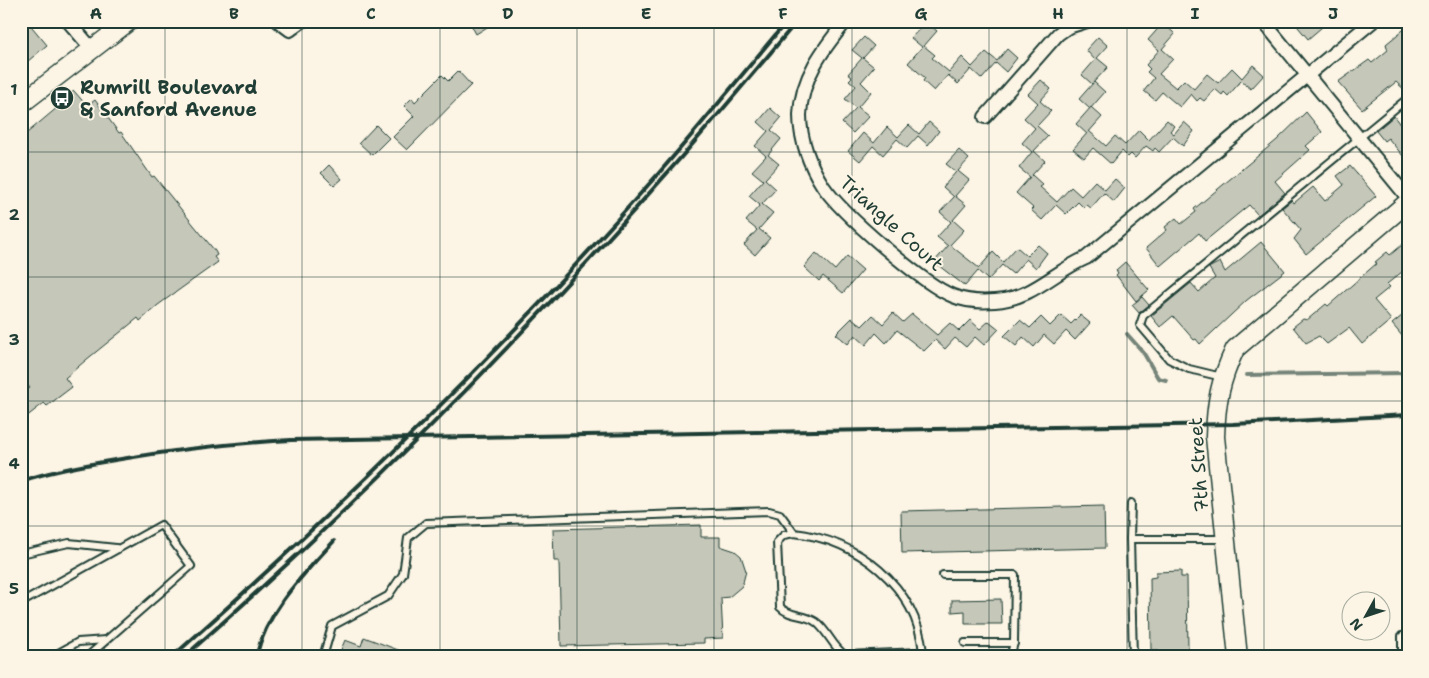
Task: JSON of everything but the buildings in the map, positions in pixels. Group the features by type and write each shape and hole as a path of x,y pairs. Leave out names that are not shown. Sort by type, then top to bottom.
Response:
{"street":[{"path":"68,21 92,50"},
{"path":"21,104 129,21"},
{"path":"278,21 290,30 302,21"},
{"name":"Triangle Court","path":"846,21 822,51 805,84 800,115 805,148 812,167 824,187 839,205 895,256 930,284 954,296 995,301 1030,293 1074,263 1086,258 1373,21"},
{"path":"985,117 1058,34 1068,27 1087,21"},
{"path":"1263,21 1408,198"},
{"name":"7th Street","path":"1238,657 1215,437 1216,404 1222,377 1235,349 1408,202"}],"lane":[{"path":"1222,377 1189,369 1168,359 1140,325 1143,316 1408,98"},
{"path":"1131,503 1133,657"},
{"path":"323,657 332,626 388,596 403,574 408,538 426,523 769,511 780,514 794,533"},
{"path":"21,603 161,525 191,566 86,657"},
{"path":"794,533 834,541 855,551 874,564 895,586 911,613 918,628 923,655 845,655 839,651 827,632 814,621 800,615 785,612 780,607 777,542 784,535 794,533"},
{"path":"1130,539 1226,539"},
{"path":"21,554 69,543 117,548"},
{"path":"944,575 1015,575 1014,643 1010,657"},
{"path":"1402,657 1402,636 1408,635"},
{"path":"51,657 78,642 106,640"},
{"path":"965,644 1014,643"}],"waterway":[{"path":"1127,334 1143,352 1158,378 1166,380"},
{"path":"1247,375 1408,373"}],"railway":[{"path":"172,657 299,542 423,423 483,362 601,238 707,117 787,21"},
{"path":"193,649 354,501 508,347 655,187 797,21"},
{"path":"21,481 44,474 137,456 225,445 291,440 1233,424 1408,415"},
{"path":"256,657 261,640 277,609 299,580 334,541"}],"place":[{"name":"Rumrill Boulevard & Sanford Avenue","path":"62,98"}]}
